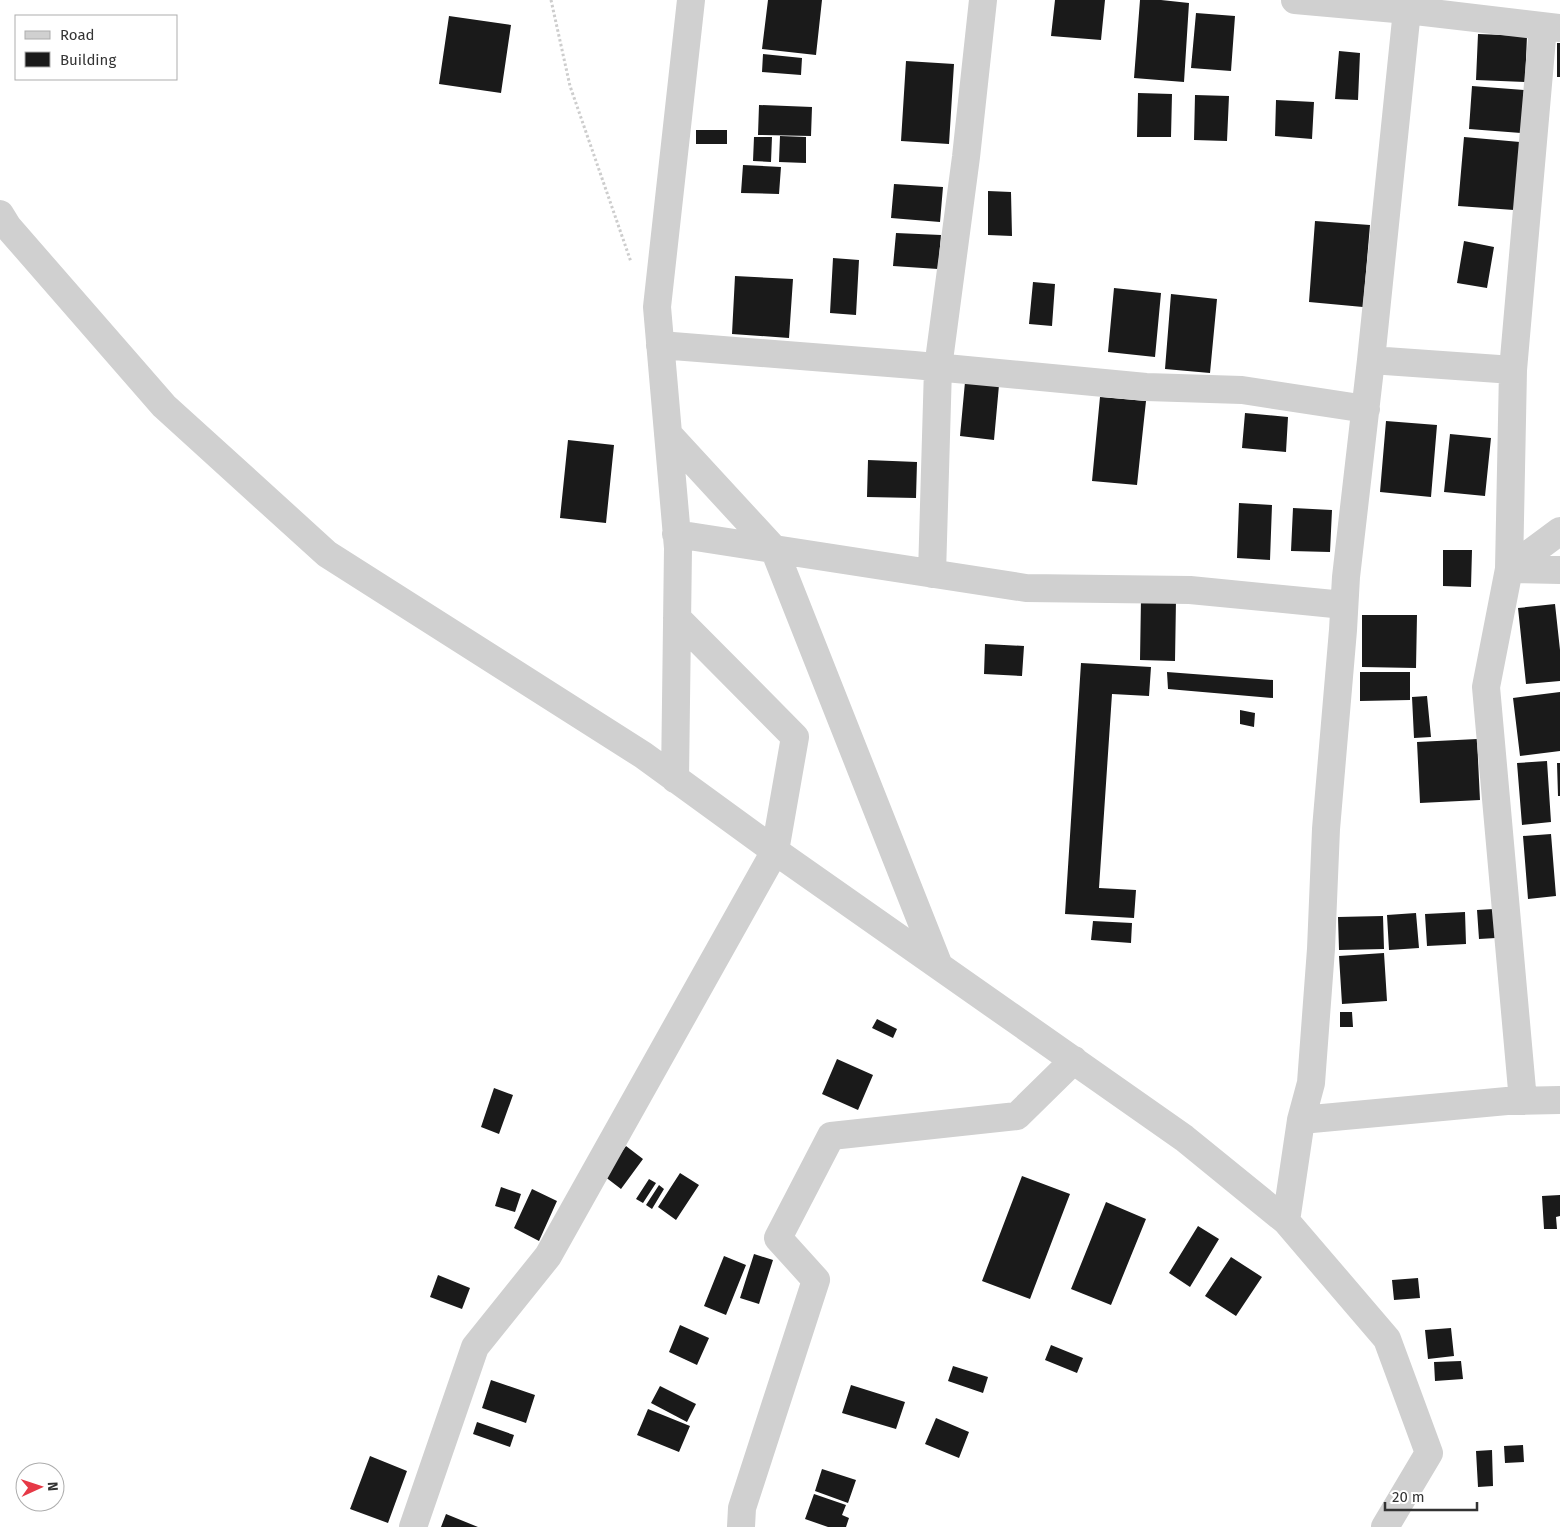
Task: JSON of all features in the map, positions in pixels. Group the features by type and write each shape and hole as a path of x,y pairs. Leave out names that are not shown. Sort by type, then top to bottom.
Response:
{"street":[{"path":"675,779 678,548 657,307 692,0"},
{"path":"932,574 938,368 966,157 983,0"},
{"path":"1295,0 1407,10 1551,27 1513,370 1509,568 1486,687 1523,1101"},
{"path":"1286,1221 1302,1120 1311,1083 1321,949 1326,830 1346,577 1366,409 1407,10"},
{"path":"0,214 8,227 164,406 327,554 643,755 775,851 1184,1138 1286,1221 1386,1339 1429,1453 1385,1527"},
{"path":"660,345 1146,387 1242,390 1366,409"},
{"path":"1371,360 1513,370"},
{"path":"668,434 774,549 939,966"},
{"path":"1509,568 1560,532"},
{"path":"676,534 1026,588 1190,590 1344,605"},
{"path":"1509,568 1560,570"},
{"path":"413,1527 474,1348 548,1256 775,851 795,737 677,618"},
{"path":"741,1527 742,1508 816,1280 778,1238 831,1136 1017,1116 1074,1060"},
{"path":"1302,1120 1523,1101 1560,1100"}],"path":[{"path":"551,0 570,86 631,262"}],"building":[{"path":"768,0 822,0 816,55 762,49"},
{"path":"1055,0 1105,0 1101,40 1051,36"},
{"path":"1140,0 1189,3 1184,82 1134,78"},
{"path":"1196,13 1235,16 1231,71 1191,68"},
{"path":"449,16 511,25 501,93 439,84"},
{"path":"1478,34 1527,36 1525,82 1476,80"},
{"path":"1557,43 1560,43 1560,77 1557,77"},
{"path":"1339,51 1360,53 1358,100 1335,99"},
{"path":"763,54 802,58 801,75 762,72"},
{"path":"906,61 954,64 949,144 901,141"},
{"path":"1472,86 1524,90 1521,133 1469,129"},
{"path":"1138,93 1172,94 1171,137 1137,137"},
{"path":"1195,95 1229,96 1227,141 1194,140"},
{"path":"1276,100 1314,102 1312,139 1275,136"},
{"path":"759,105 812,107 811,136 758,135"},
{"path":"696,130 727,130 727,144 696,144"},
{"path":"780,136 806,137 806,163 779,162"},
{"path":"754,137 772,137 771,162 753,161"},
{"path":"1464,137 1520,142 1514,210 1458,206"},
{"path":"743,165 781,167 779,194 741,193"},
{"path":"894,184 943,187 940,222 891,218"},
{"path":"988,191 1011,192 1012,236 988,235"},
{"path":"1315,221 1370,225 1363,307 1309,302"},
{"path":"896,233 941,235 938,269 893,266"},
{"path":"1464,241 1494,247 1487,288 1457,283"},
{"path":"833,258 859,260 856,315 830,313"},
{"path":"735,276 793,279 789,338 732,334"},
{"path":"1033,282 1055,284 1052,326 1029,324"},
{"path":"1114,288 1161,293 1155,357 1108,352"},
{"path":"1171,294 1217,299 1210,373 1165,369"},
{"path":"965,382 999,385 994,440 960,436"},
{"path":"1100,397 1146,401 1137,485 1092,481"},
{"path":"1245,413 1288,417 1286,452 1242,448"},
{"path":"1386,421 1437,425 1431,497 1380,492"},
{"path":"1450,434 1491,438 1485,496 1444,492"},
{"path":"568,440 614,445 606,523 560,518"},
{"path":"868,460 917,462 916,498 867,497"},
{"path":"1239,503 1272,505 1270,560 1237,558"},
{"path":"1293,508 1332,510 1330,552 1291,551"},
{"path":"1443,550 1472,550 1471,587 1443,586"},
{"path":"1141,598 1176,599 1175,661 1140,660"},
{"path":"1555,604 1560,650 1560,681 1526,684 1518,608"},
{"path":"1362,615 1417,615 1416,668 1362,667"},
{"path":"985,644 1024,646 1022,676 984,674"},
{"path":"1081,663 1151,667 1149,696 1112,694 1099,888 1136,890 1134,918 1065,914"},
{"path":"1167,672 1273,680 1273,698 1168,689"},
{"path":"1360,672 1410,672 1410,700 1360,701"},
{"path":"1560,692 1560,751 1520,756 1513,698"},
{"path":"1427,696 1431,737 1414,738 1412,697"},
{"path":"1240,710 1255,713 1254,727 1240,724"},
{"path":"1477,739 1480,800 1420,803 1417,742"},
{"path":"1547,761 1551,822 1522,825 1517,763"},
{"path":"1557,763 1560,763 1560,796 1558,796"},
{"path":"1551,834 1556,896 1528,899 1523,836"},
{"path":"1494,909 1496,938 1479,939 1477,910"},
{"path":"1465,912 1466,944 1427,946 1425,914"},
{"path":"1416,913 1419,948 1389,950 1387,915"},
{"path":"1383,916 1384,949 1339,950 1338,917"},
{"path":"1093,921 1132,923 1131,943 1091,940"},
{"path":"1384,953 1387,1001 1342,1004 1339,956"},
{"path":"1340,1012 1352,1012 1353,1027 1340,1027"},
{"path":"877,1019 897,1029 893,1038 872,1028"},
{"path":"837,1059 873,1075 858,1110 822,1094"},
{"path":"494,1088 513,1095 499,1134 481,1127"},
{"path":"626,1146 643,1159 621,1189 604,1176"},
{"path":"680,1173 699,1185 676,1220 658,1207"},
{"path":"1022,1176 1070,1194 1030,1299 982,1281"},
{"path":"649,1179 656,1183 643,1203 636,1199"},
{"path":"659,1185 664,1189 652,1209 646,1205"},
{"path":"501,1187 521,1194 515,1212 495,1206"},
{"path":"532,1189 557,1201 539,1241 514,1228"},
{"path":"1560,1195 1560,1216 1556,1217 1557,1229 1544,1229 1542,1196"},
{"path":"1106,1202 1146,1219 1111,1305 1071,1289"},
{"path":"1198,1226 1219,1239 1190,1287 1169,1273"},
{"path":"754,1254 773,1260 759,1304 740,1298"},
{"path":"724,1256 746,1265 726,1315 704,1306"},
{"path":"1231,1257 1262,1277 1236,1316 1205,1296"},
{"path":"438,1275 470,1288 462,1309 430,1297"},
{"path":"1418,1278 1420,1298 1394,1300 1392,1280"},
{"path":"680,1325 709,1338 697,1365 669,1352"},
{"path":"1451,1328 1454,1356 1428,1359 1425,1330"},
{"path":"1051,1345 1083,1358 1077,1373 1045,1360"},
{"path":"1461,1361 1463,1379 1435,1381 1434,1362"},
{"path":"953,1366 988,1377 983,1393 948,1381"},
{"path":"491,1380 535,1395 526,1423 482,1408"},
{"path":"851,1385 905,1402 896,1429 842,1413"},
{"path":"660,1386 696,1404 687,1422 651,1403"},
{"path":"648,1409 690,1426 679,1452 637,1435"},
{"path":"936,1418 969,1432 959,1458 925,1444"},
{"path":"477,1422 514,1435 510,1447 473,1434"},
{"path":"1523,1445 1524,1462 1505,1463 1504,1446"},
{"path":"1492,1450 1493,1486 1478,1487 1476,1451"},
{"path":"370,1456 407,1471 388,1523 350,1509"},
{"path":"822,1469 856,1480 848,1503 815,1491"},
{"path":"814,1494 846,1505 842,1515 849,1518 846,1527 828,1527 805,1519"},
{"path":"446,1514 478,1527 441,1527"}]}
